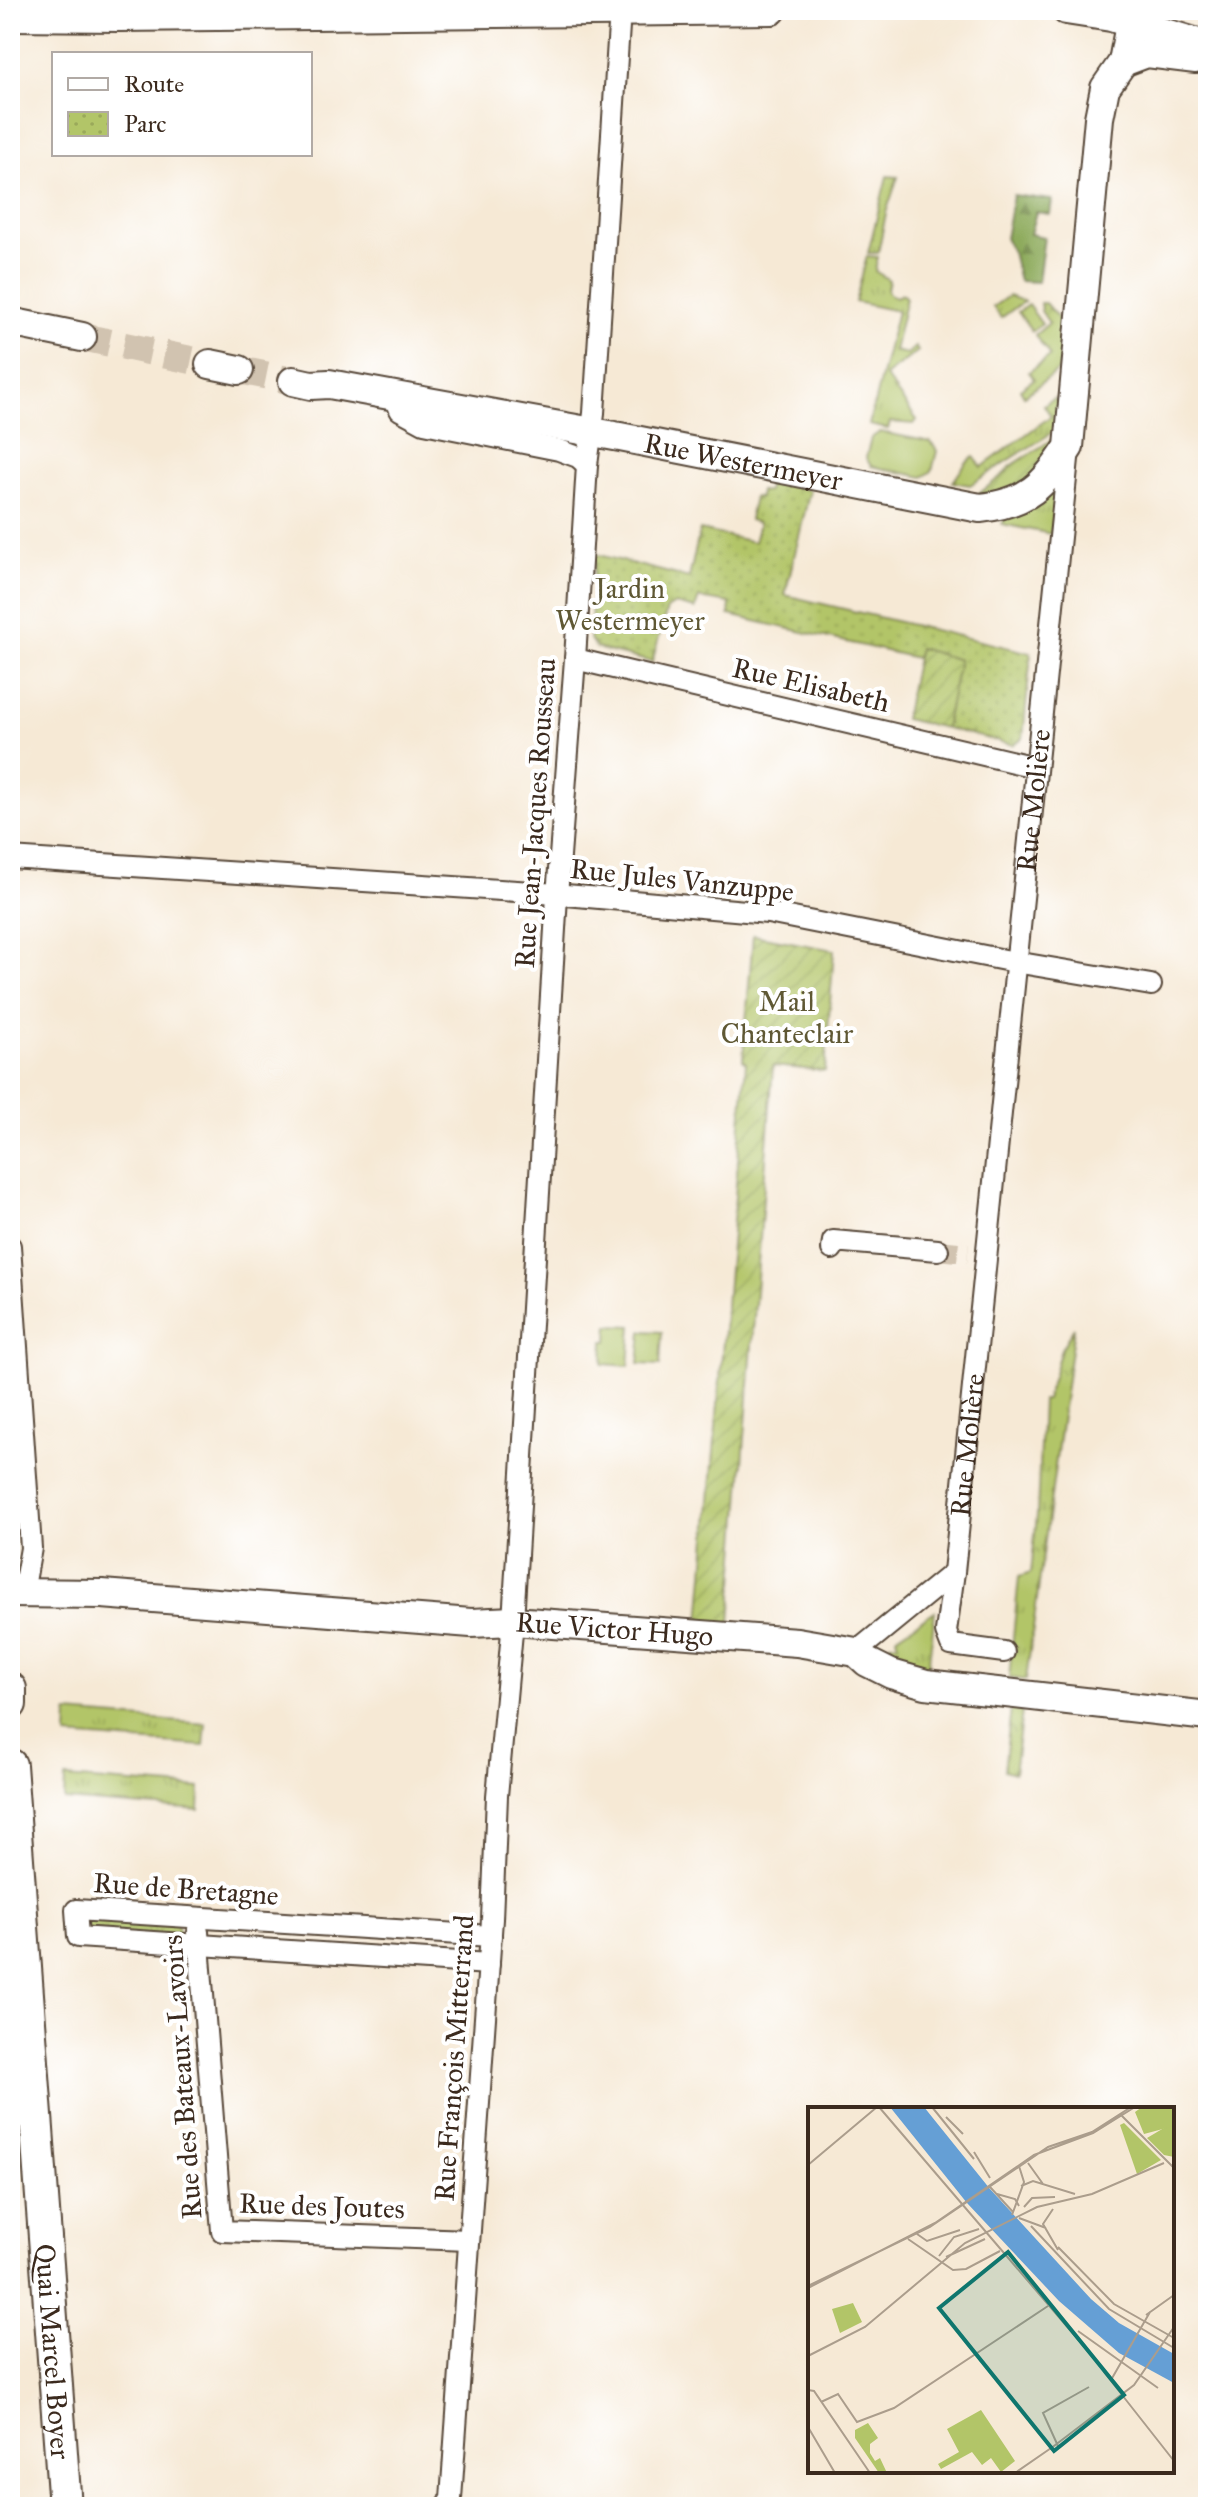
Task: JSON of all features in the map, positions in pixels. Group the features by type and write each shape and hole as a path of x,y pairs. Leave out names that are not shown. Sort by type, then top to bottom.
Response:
{"main road":[{"path":"10,16 772,10"},
{"path":"1066,10 1208,46"},
{"path":"1128,26 1147,53 1159,52 1208,61"},
{"name":"Rue Molière","path":"1069,447 1099,118 1105,88 1128,26"},
{"path":"10,322 82,337"},
{"path":"210,364 239,370"},
{"name":"Rue Westermeyer","path":"293,381 311,385 329,384 591,432 980,508 1015,501 1030,494 1054,471 1069,447"},
{"name":"Rue Victor Hugo","path":"16,1593 70,1593 478,1623 513,1621 786,1641 856,1652 867,1662 891,1674 926,1684 1208,1716"},
{"path":"10,1689 10,1704"},
{"name":"Quai Marcel Boyer","path":"10,1765 65,2507"}],"street":[{"name":"Rue Jean-Jacques Rousseau","path":"513,1621 513,1578 557,896 620,11"},
{"path":"395,397 400,410 424,423 559,450 578,457 587,465"},
{"name":"Rue Molière","path":"1004,1652 951,1645 946,1632 954,1572 977,1254 1015,962 1069,447"},
{"name":"Rue Elisabeth","path":"575,659 1035,767"},
{"name":"Rue Jules Vanzuppe","path":"10,858 768,913 1015,962 1151,985"},
{"path":"832,1249 833,1241 901,1253 938,1250"},
{"path":"10,1246 31,1548 16,1593"},
{"path":"856,1652 954,1572"},
{"name":"Rue François Mitterrand","path":"452,2504 491,1936 497,1796 513,1621"},
{"name":"Rue de Bretagne","path":"489,1964 78,1937 76,1910 491,1936"},
{"name":"Rue des Bateaux-Lavoirs","path":"198,1918 222,2231"},
{"name":"Rue des Joutes","path":"222,2231 469,2240"}],"green space":[{"path":"887,176 898,177 886,213 878,253 868,253"},
{"path":"1013,195 1052,200 1050,214 1036,212 1030,234 1044,237 1038,282 1019,281 1005,238"},
{"path":"867,256 878,257 875,271 889,280 889,294 896,297 902,294 906,298 894,351 907,354 915,347 918,351 885,376 917,420 914,424 890,422 888,429 869,425 897,311 855,302"},
{"path":"1008,296 1024,301 1001,318 993,307"},
{"path":"1040,303 1045,303 1065,326 1059,370 1024,396 1020,389 1034,379 1029,372 1050,356 1035,335 1049,323"},
{"path":"1028,305 1042,324 1032,331 1018,312"},
{"path":"1054,398 1057,401 1053,432 970,485 953,482 974,457 982,467 1051,416 1044,405"},
{"path":"880,432 931,442 937,451 932,471 923,477 871,466 866,458 871,438"},
{"path":"1057,439 1049,462 1015,491 976,496 1011,466"},
{"name":"Jardin Westermeyer","path":"769,482 810,490 785,595 1031,653 1023,738 1013,745 945,728 959,660 919,649 916,658 729,615 730,603 699,598 695,609 675,604 667,609 652,662 596,648 590,639 595,554 689,578 700,530 754,542 759,523 749,520 754,497 759,498 760,491 767,492"},
{"path":"1055,486 1051,534 1002,524 1008,514"},
{"path":"919,648 959,660 945,728 904,719"},
{"name":"Mail Chanteclair","path":"753,935 834,950 825,1071 773,1066 730,1636 699,1634 746,1063 743,1060"},
{"path":"609,1325 632,1326 629,1366 603,1364 604,1341 608,1341"},
{"path":"1074,1327 1026,1680 1009,1678 1019,1577 1031,1573 1042,1400 1046,1400 1061,1349"},
{"path":"642,1331 662,1332 660,1365 639,1364"},
{"path":"935,1611 928,1669 896,1660 890,1655 890,1643 898,1644 896,1637"},
{"path":"1011,1709 1022,1712 1014,1773 1004,1770"},
{"path":"68,1713 206,1724 204,1746 67,1736"},
{"path":"65,1778 200,1788 199,1810 64,1800"},
{"path":"85,1919 177,1923 180,1936 87,1933"}],"tunnel":[{"path":"82,337 210,364"},
{"path":"239,370 293,381"},
{"path":"938,1250 968,1253"}]}
